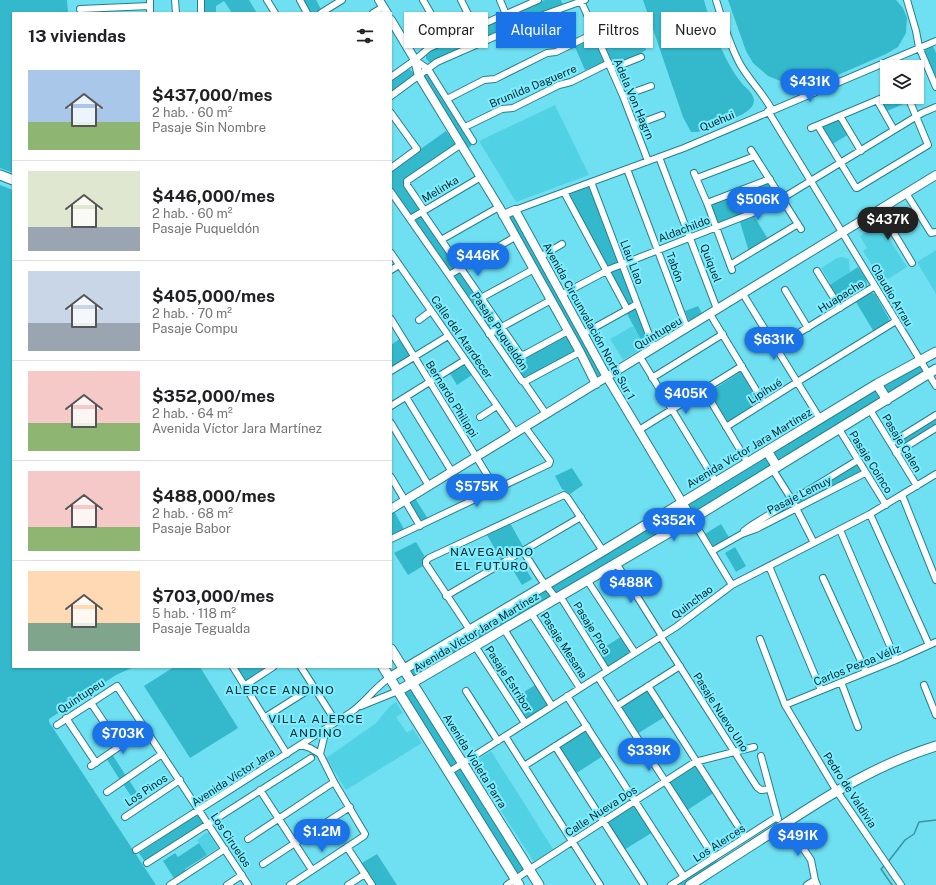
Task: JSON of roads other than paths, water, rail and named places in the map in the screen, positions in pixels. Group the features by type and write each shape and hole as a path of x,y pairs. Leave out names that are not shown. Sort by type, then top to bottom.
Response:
{"main road":[{"path":"0,175 12,180"},
{"name":"Avenida Víctor Jara Martínez","path":"390,678 603,551 877,384 936,352"},
{"name":"Avenida Víctor Jara Martínez","path":"398,691 692,519 932,372"},
{"path":"877,384 887,400"},
{"path":"767,451 775,468"},
{"name":"Avenida Violeta Parra","path":"392,651 539,885"},
{"path":"384,668 518,882"},
{"path":"690,885 836,790 895,761 936,746"}],"street":[{"path":"175,0 176,12"},
{"path":"201,0 202,12"},
{"path":"267,0 272,12"},
{"path":"300,0 306,12"},
{"path":"323,12 342,0"},
{"path":"423,0 430,12"},
{"path":"461,0 467,12"},
{"path":"500,0 505,12"},
{"path":"511,12 538,0"},
{"name":"Claudio Arrau","path":"716,0 730,42 741,65 765,98 770,111 811,181 920,361 932,372 936,386"},
{"path":"907,0 919,47 936,87"},
{"path":"555,12 583,1"},
{"name":"Adela Von Hagrn","path":"583,1 587,12"},
{"path":"80,9 150,3"},
{"name":"Avenida Circunvalación Norte Sur 1","path":"394,33 415,60 419,76 499,207 552,300 596,384"},
{"path":"392,95 437,62 496,36"},
{"path":"446,99 484,80 495,79 547,53 556,52 584,38"},
{"name":"Quehui","path":"503,215 659,157 936,41"},
{"path":"392,76 429,48"},
{"name":"Adela Von Hagrn","path":"602,48 635,125 648,161"},
{"name":"Brunilda Daguerre","path":"465,127 502,109 513,108 559,85 571,82 610,66 641,57"},
{"path":"415,60 428,69 473,140"},
{"path":"623,96 650,86"},
{"path":"894,130 878,100 814,127 856,188 928,145 911,104"},
{"name":"Aldachildo","path":"561,295 606,270 768,207 782,200 894,130 936,107"},
{"path":"392,115 417,149 392,167"},
{"path":"635,125 662,115"},
{"path":"840,116 861,151"},
{"name":"Pasaje Puqueldón","path":"460,144 406,182 441,240 522,355 568,331"},
{"path":"752,150 799,226 731,268 696,175 755,156"},
{"name":"Quiquel","path":"659,157 690,237 723,334 764,403"},
{"name":"Tabón","path":"626,169 687,328"},
{"name":"Quintupeu","path":"392,509 936,175"},
{"name":"Melinka","path":"410,219 481,177"},
{"path":"707,203 770,179"},
{"name":"Llau Llao","path":"591,182 654,348"},
{"path":"564,192 627,309"},
{"name":"Pasaje Puqueldón","path":"392,193 546,414"},
{"path":"906,193 931,233 936,232"},
{"path":"441,240 499,207"},
{"name":"Avenida Circunvalación Norte Sur 1","path":"515,210 607,377 732,585"},
{"path":"880,210 912,263"},
{"path":"449,274 515,236"},
{"path":"540,257 562,244"},
{"name":"Calle del Atardecer","path":"392,254 516,433"},
{"path":"392,269 399,265"},
{"path":"481,298 534,269"},
{"path":"817,271 840,308"},
{"name":"Huapache","path":"776,347 875,286"},
{"path":"785,290 808,328"},
{"path":"743,294 820,419"},
{"path":"489,334 552,300"},
{"path":"583,334 637,304"},
{"path":"419,320 432,312"},
{"name":"Bernardo Philippi","path":"392,321 496,489"},
{"name":"Lipihué","path":"726,427 896,321"},
{"path":"652,378 723,334"},
{"path":"392,370 448,336"},
{"path":"524,382 580,352"},
{"path":"640,357 716,482"},
{"path":"392,405 466,360"},
{"path":"639,430 742,366"},
{"path":"704,390 748,463"},
{"path":"406,397 452,472"},
{"path":"480,417 497,406"},
{"name":"Pasaje Calen","path":"870,410 917,486"},
{"path":"891,443 936,415"},
{"path":"392,426 429,486"},
{"path":"392,539 550,463 525,427"},
{"path":"896,452 936,428"},
{"name":"Pasaje Coínco","path":"839,429 886,505"},
{"name":"Pasaje Lemuy","path":"742,534 752,525 858,460"},
{"path":"775,468 814,543"},
{"name":"Pasaje Lemuy","path":"712,551 742,534 757,528 865,472"},
{"name":"Quinchao","path":"448,772 661,636 732,585 870,514 936,474"},
{"path":"392,480 420,526"},
{"path":"902,495 936,580"},
{"path":"470,630 426,564 426,561 429,558 562,496 567,497 603,551"},
{"path":"870,514 929,645"},
{"path":"446,596 581,517"},
{"path":"840,530 896,660"},
{"name":"Pasaje Proa","path":"523,551 546,585 558,597 607,671"},
{"name":"Pasaje Nuevo Uno","path":"616,563 758,788 763,790 769,789"},
{"path":"769,566 820,690"},
{"path":"823,578 866,672"},
{"path":"587,580 635,653"},
{"name":"Pasaje Mesana","path":"531,613 580,688"},
{"path":"504,629 552,706"},
{"name":"Pedro de Valdivia","path":"760,639 785,705 836,790 900,885"},
{"name":"Carlos Pezoa Véliz","path":"785,705 896,660 936,642"},
{"name":"Pasaje Estribor","path":"475,646 525,723"},
{"path":"617,706 680,666"},
{"path":"234,668 287,754"},
{"path":"244,686 271,668"},
{"path":"302,668 336,722"},
{"path":"598,676 714,857"},
{"name":"Avenida Víctor Jara","path":"136,850 326,729 361,705 376,688 390,678"},
{"path":"841,682 858,727"},
{"path":"924,685 936,714"},
{"name":"Quintupeu","path":"57,724 117,686"},
{"name":"Los Ciruelos","path":"117,686 248,885"},
{"path":"648,686 745,837"},
{"path":"264,718 314,687"},
{"name":"Avenida Víctor Jara","path":"361,705 389,696 398,691"},
{"path":"466,691 498,740"},
{"path":"567,696 684,877"},
{"path":"91,702 120,746"},
{"path":"66,718 94,765 145,729"},
{"path":"524,766 586,726"},
{"path":"320,754 326,729"},
{"path":"505,736 600,885"},
{"path":"290,885 364,836 365,832 334,782 320,754 301,745"},
{"path":"556,746 644,885"},
{"name":"Calle Nueva Dos","path":"507,885 518,882 530,870 697,762 754,747"},
{"path":"108,792 162,754"},
{"path":"761,756 777,817 811,860 816,883 807,885"},
{"path":"147,863 311,758"},
{"name":"Los Pinos","path":"124,817 180,780"},
{"path":"248,839 334,782"},
{"path":"260,790 312,870"},
{"path":"263,864 350,807"},
{"name":"Los Alerces","path":"671,885 777,817"},
{"path":"347,847 372,885"},
{"path":"170,885 225,849"},
{"path":"348,885 365,874"},
{"path":"227,885 242,875"}],"waterway":[{"path":"888,862 905,840 914,834 919,822 936,820"},
{"path":"885,865 881,869 892,885"}],"district":[{"name":"NAVEGANDO EL FUTURO","path":"492,559"},
{"name":"ALERCE ANDINO","path":"280,690"},
{"name":"VILLA ALERCE ANDINO","path":"316,726"}]}
